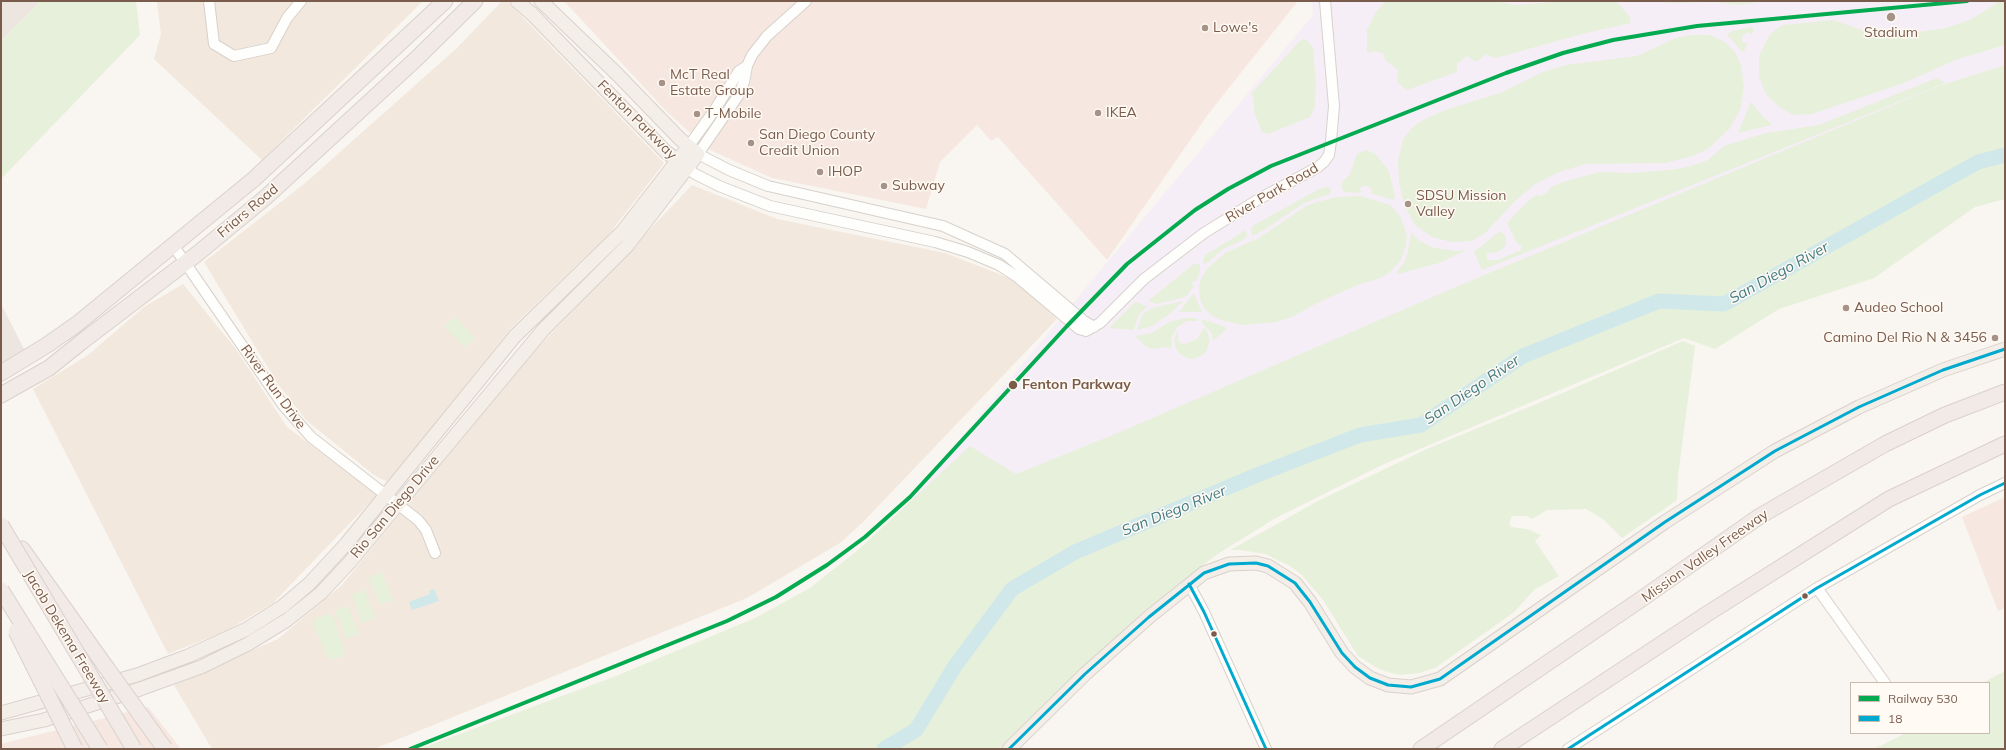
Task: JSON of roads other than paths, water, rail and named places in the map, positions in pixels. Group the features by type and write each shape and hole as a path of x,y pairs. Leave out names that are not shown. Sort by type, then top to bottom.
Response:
{"highway":[{"name":"Friars Road","path":"1,373 24,361 77,324 254,179 445,1"},
{"name":"Friars Road","path":"1,395 49,368 186,263 266,197 416,60 475,1"},
{"path":"1,386 21,375 25,368 24,361"},
{"name":"Mission Valley Freeway","path":"1421,749 1640,600 1760,516 1886,444 1945,415 2005,392"},
{"path":"1502,749 1710,612 1889,499 2005,444"},
{"path":"1,520 165,749"},
{"name":"Jacob Dekema Freeway","path":"1,525 134,749"},
{"name":"Jacob Dekema Freeway","path":"1,590 100,749"},
{"path":"1,601 75,749"}],"main road":[{"name":"Fenton Parkway","path":"517,1 532,14 666,152 683,164"},
{"name":"Fenton Parkway","path":"542,1 693,150"},
{"name":"Rio San Diego Drive","path":"1,729 44,720 140,689 201,667 248,644 287,620 321,593 350,562 527,347 627,246 693,150"},
{"name":"Rio San Diego Drive","path":"1,713 137,675 202,650 247,629 283,606 309,584 346,544 515,336 622,232 683,164"},
{"path":"515,336 527,347"},
{"path":"1009,749 1109,652 1189,584 1204,573 1229,564 1256,563 1268,566 1295,583 1310,602 1342,653 1363,674 1379,682 1400,687 1410,687 1430,683 1452,672 1664,522 1775,451 1859,406 1943,370 2005,349"}],"street":[{"path":"209,1 214,44 234,56 271,48 287,18 301,1"},
{"path":"693,150 738,96 752,55 767,36 806,1"},
{"name":"River Park Road","path":"1094,326 1100,323 1144,279 1204,233 1259,199 1318,167 1329,155 1334,106 1325,1"},
{"path":"693,150 714,111 739,71 747,66"},
{"name":"Fenton Parkway","path":"693,150 729,170 768,186 943,226 1005,254 1084,321 1094,326"},
{"name":"Fenton Parkway","path":"683,164 695,174 719,186 770,206 935,242 968,252 999,264 1016,276 1079,329 1086,331 1094,326"},
{"name":"River Run Drive","path":"173,245 283,405 306,432 418,520 426,530 434,553"},
{"path":"1035,292 1046,296 1056,296"},
{"path":"1568,749 1817,588 1980,495 2005,483"},
{"path":"1189,584 1204,612 1266,749"},
{"path":"1817,588 1884,682"}],"water":[{"path":"434,589 439,601 412,610 409,602 430,594 429,591"}],"waterway":[{"name":"San Diego River","path":"884,749 916,730 955,666 1012,589 1075,552 1257,475 1360,435 1421,425 1523,356 1659,301 1724,304 1978,162 2005,155"}],"rail line":[{"name":"530","path":"410,749 727,621 776,597 827,565 865,537 910,497 1067,326 1127,264 1195,210 1228,189 1271,166 1506,73 1563,53 1613,40 1697,26 1967,1"}],"place":[{"name":"Stadium","path":"1891,17"},
{"name":"Lowe's","path":"1205,28"},
{"name":"McT Real Estate Group","path":"662,83"},
{"name":"IKEA","path":"1098,113"},
{"name":"T-Mobile","path":"697,114"},
{"name":"San Diego County Credit Union","path":"751,143"},
{"name":"IHOP","path":"820,172"},
{"name":"Subway","path":"884,186"},
{"name":"SDSU Mission Valley","path":"1408,204"},
{"name":"Audeo School","path":"1846,308"},
{"name":"Camino Del Rio N & 3456","path":"1995,338"},
{"name":"Fenton Parkway","path":"1013,385"}]}
